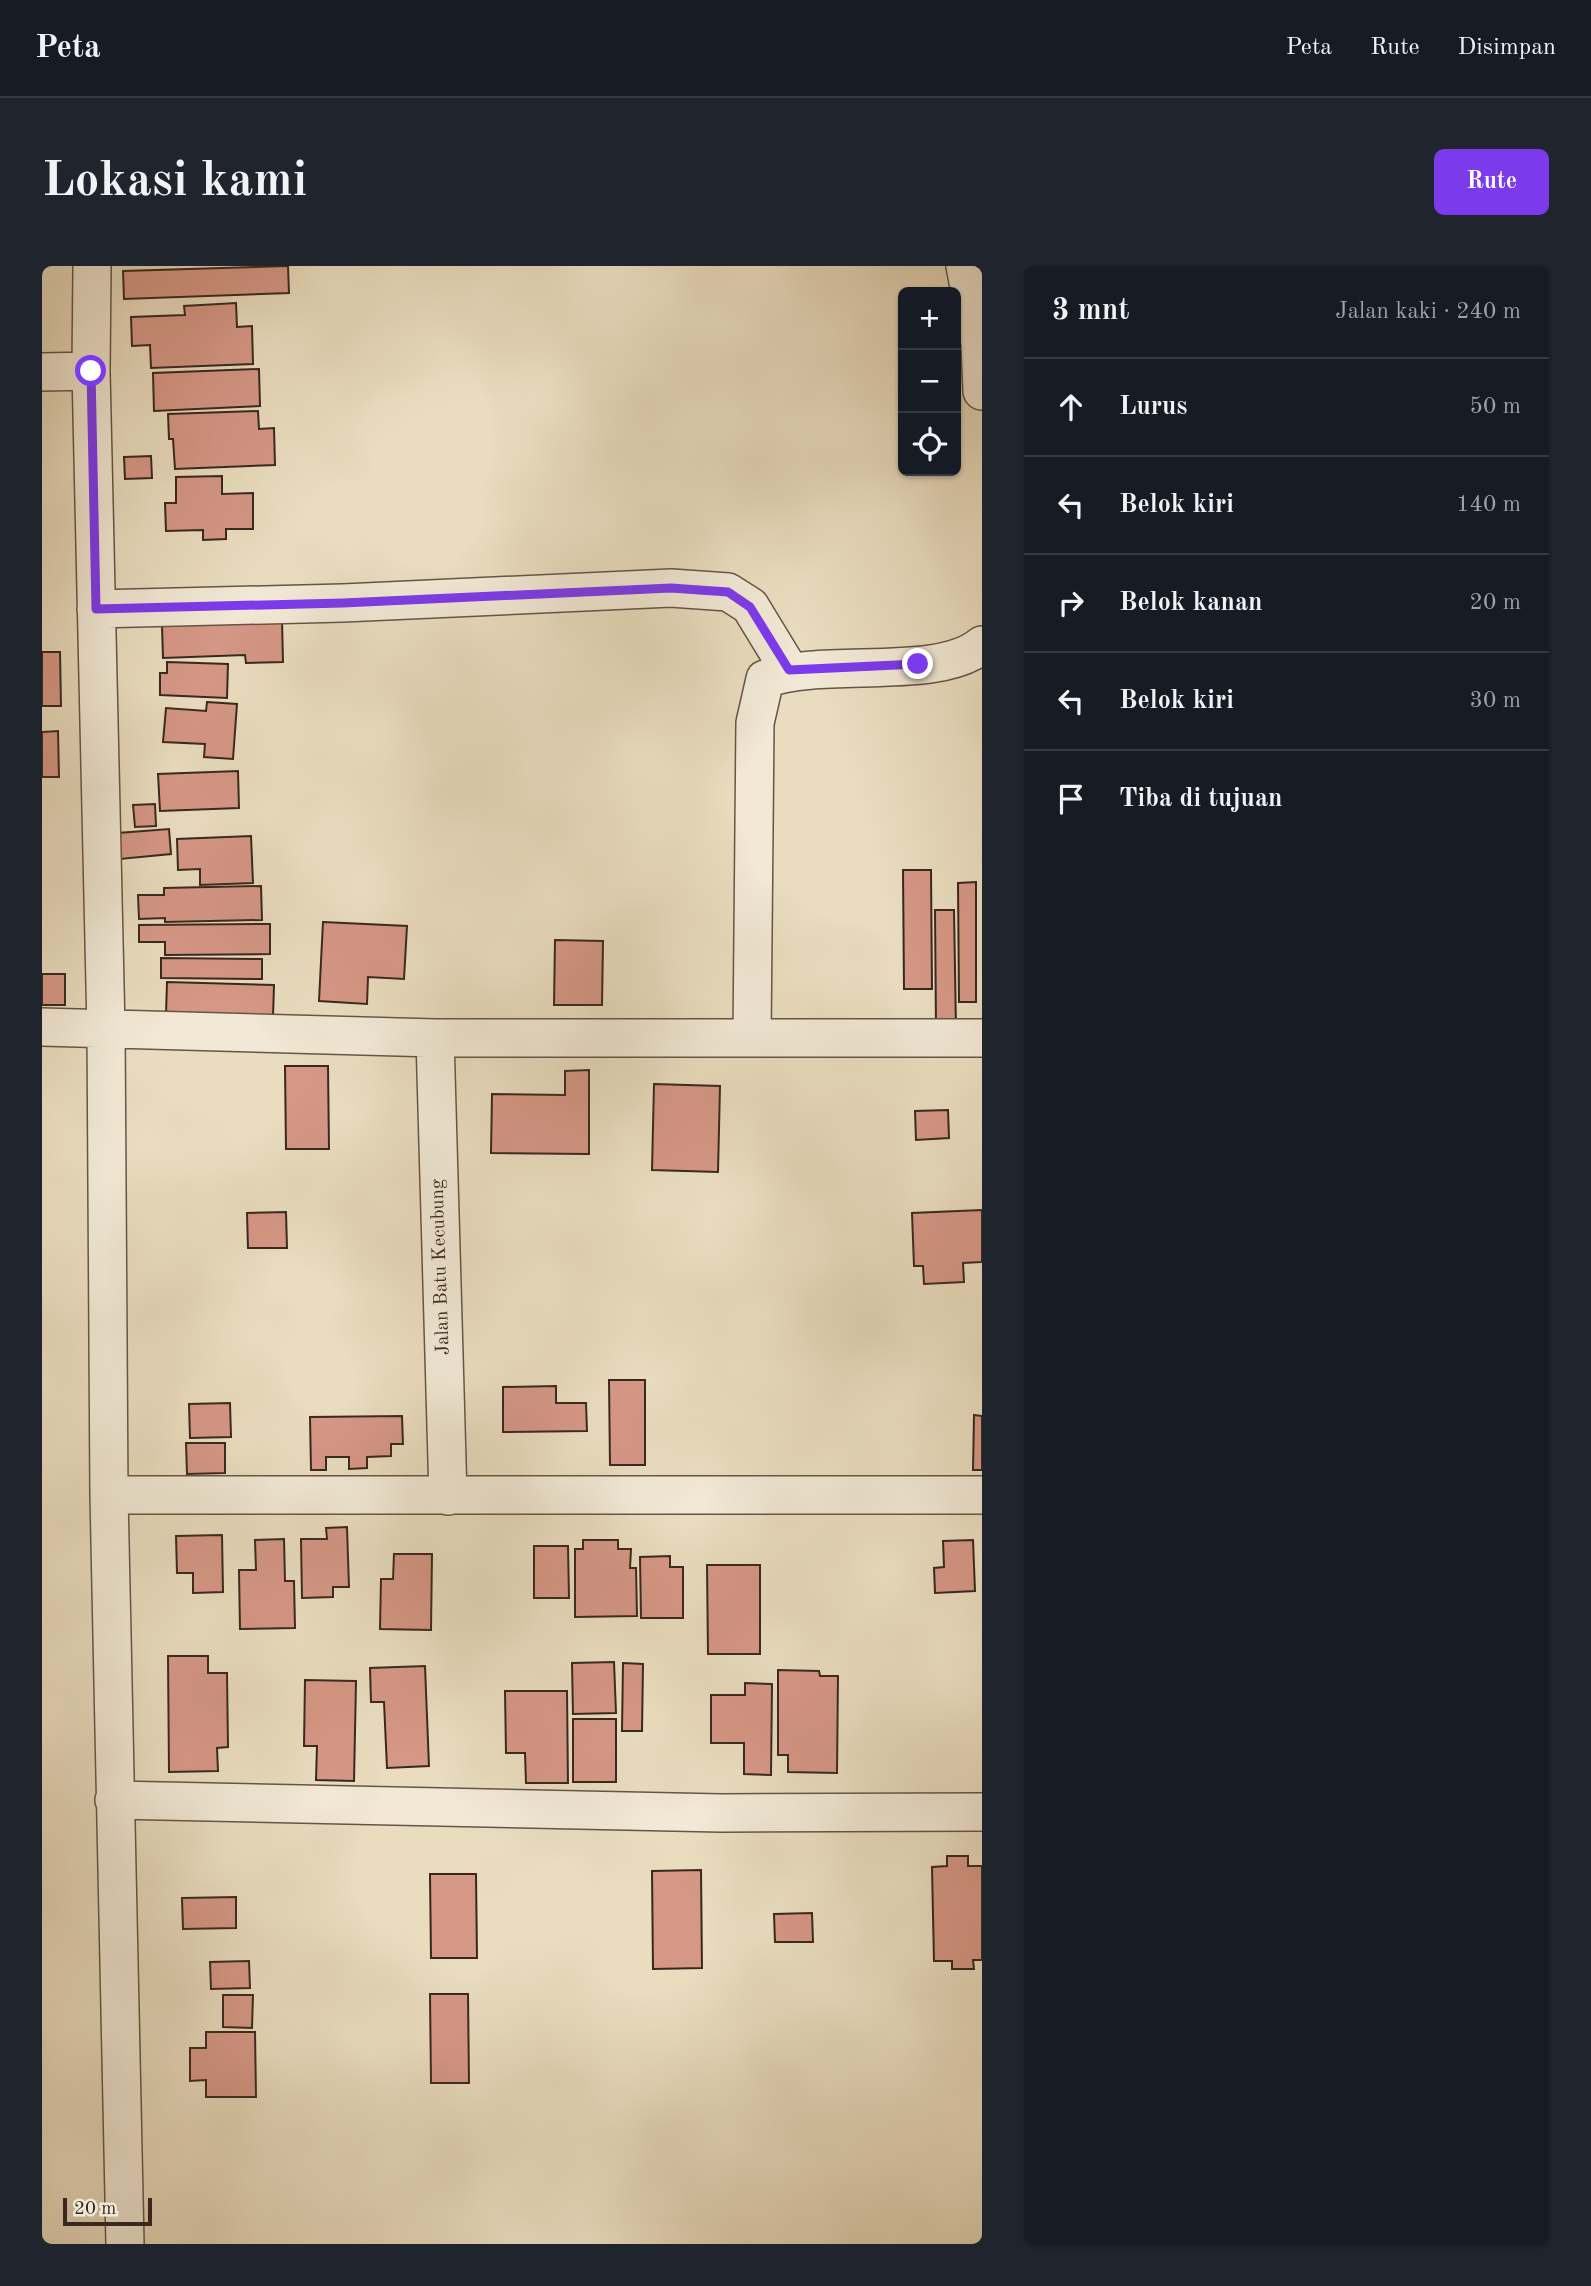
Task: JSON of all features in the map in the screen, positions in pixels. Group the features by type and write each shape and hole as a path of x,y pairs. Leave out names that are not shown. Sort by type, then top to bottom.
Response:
{"street":[{"path":"92,266 91,371 106,1029 108,1495 125,2244"},
{"path":"965,266 980,344 982,391"},
{"path":"42,372 91,371"},
{"path":"96,609 343,603 671,588 728,592 750,607 789,670"},
{"path":"752,1038 755,723 765,678 789,670 918,664 970,655 982,645"},
{"path":"42,1027 435,1038 982,1038"},
{"name":"Jalan Batu Kecubung","path":"435,1038 448,1496"},
{"path":"108,1495 982,1495"},
{"path":"114,1800 708,1813 982,1812"}],"building":[{"path":"288,266 289,293 124,299 123,271"},
{"path":"236,303 237,327 252,326 253,364 151,368 150,345 132,346 131,317 185,315 184,306"},
{"path":"259,369 260,406 154,411 153,373"},
{"path":"258,411 259,429 274,428 275,465 175,469 173,439 169,439 168,414"},
{"path":"151,456 152,478 125,479 124,457"},
{"path":"222,476 222,494 253,493 253,529 226,529 226,539 203,540 203,530 166,531 165,503 176,503 176,477"},
{"path":"282,620 283,662 246,663 245,655 163,658 162,625"},
{"path":"42,652 60,652 61,706 42,706"},
{"path":"167,662 228,664 227,698 160,695 160,673 167,673"},
{"path":"207,702 237,704 233,759 204,757 205,744 163,742 166,708 206,711"},
{"path":"58,731 59,777 42,777 42,732"},
{"path":"238,771 239,808 160,811 158,774"},
{"path":"155,804 156,826 135,827 133,805"},
{"path":"169,829 171,854 120,859 118,833"},
{"path":"251,836 253,883 200,885 200,869 178,870 177,839"},
{"path":"903,870 931,870 932,989 904,989"},
{"path":"976,882 976,1002 959,1002 958,883"},
{"path":"261,886 262,920 165,922 165,918 139,919 138,895 164,895 164,888"},
{"path":"935,910 954,910 956,1028 936,1028"},
{"path":"323,922 407,926 404,979 368,977 367,1004 319,1001"},
{"path":"270,924 270,954 165,955 165,942 139,942 139,925"},
{"path":"555,940 603,941 602,1005 554,1005"},
{"path":"161,958 262,959 262,979 161,978"},
{"path":"42,974 65,974 65,1005 42,1005"},
{"path":"167,982 274,985 273,1017 166,1014"},
{"path":"285,1066 328,1066 329,1149 286,1149"},
{"path":"589,1070 589,1154 491,1153 492,1094 565,1095 565,1071"},
{"path":"654,1084 720,1086 718,1172 652,1170"},
{"path":"948,1110 949,1138 916,1140 915,1111"},
{"path":"982,1210 982,1262 963,1263 964,1282 924,1284 923,1266 914,1266 912,1213"},
{"path":"286,1212 287,1248 248,1248 247,1213"},
{"path":"609,1380 645,1380 645,1465 610,1465"},
{"path":"556,1386 556,1403 586,1403 587,1431 503,1432 503,1387"},
{"path":"230,1403 231,1437 190,1438 189,1404"},
{"path":"974,1415 982,1416 982,1470 973,1470"},
{"path":"402,1416 403,1444 391,1444 391,1456 367,1457 367,1468 349,1469 349,1457 326,1457 326,1470 311,1470 310,1417"},
{"path":"186,1443 225,1443 225,1473 187,1474"},
{"path":"347,1527 349,1587 333,1587 333,1597 302,1598 301,1539 327,1539 326,1528"},
{"path":"222,1535 223,1592 193,1593 193,1573 177,1573 176,1536"},
{"path":"284,1539 285,1581 294,1581 295,1628 240,1629 239,1570 256,1570 255,1540"},
{"path":"583,1540 618,1540 618,1549 631,1549 630,1568 636,1568 637,1616 575,1617 575,1549 583,1549"},
{"path":"973,1540 975,1591 935,1593 934,1568 944,1567 943,1541"},
{"path":"534,1546 568,1546 569,1598 534,1598"},
{"path":"394,1554 432,1554 431,1630 380,1629 381,1579 393,1579"},
{"path":"670,1556 670,1567 683,1567 683,1618 641,1618 640,1557"},
{"path":"707,1565 760,1565 760,1654 708,1654"},
{"path":"168,1656 208,1656 208,1673 227,1673 228,1747 217,1748 218,1771 169,1772"},
{"path":"614,1662 616,1713 573,1714 572,1663"},
{"path":"623,1663 643,1664 642,1731 622,1731"},
{"path":"425,1666 429,1766 387,1768 384,1702 371,1702 370,1668"},
{"path":"778,1670 819,1671 820,1676 838,1676 837,1773 788,1772 788,1755 778,1755"},
{"path":"305,1680 356,1681 354,1781 316,1780 317,1746 304,1746"},
{"path":"745,1683 772,1684 771,1775 744,1774 744,1743 711,1743 711,1695 745,1695"},
{"path":"505,1691 567,1691 568,1783 526,1783 525,1753 506,1753"},
{"path":"573,1719 616,1719 616,1782 573,1782"},
{"path":"947,1856 968,1856 968,1866 982,1866 982,1960 973,1960 974,1969 952,1969 952,1961 934,1961 932,1867 947,1866"},
{"path":"701,1870 702,1968 653,1969 652,1871"},
{"path":"430,1874 476,1874 477,1958 431,1958"},
{"path":"236,1897 236,1928 183,1929 182,1898"},
{"path":"812,1913 813,1942 775,1942 774,1914"},
{"path":"249,1961 250,1988 211,1989 210,1962"},
{"path":"430,1994 468,1994 469,2083 431,2083"},
{"path":"223,1995 253,1995 252,2028 223,2027"},
{"path":"206,2032 255,2032 256,2097 206,2097 206,2080 190,2081 190,2048 206,2048"}],"route":[{"path":"91,371 96,609 343,603 671,588 728,592 750,607 789,670 918,664"}]}
